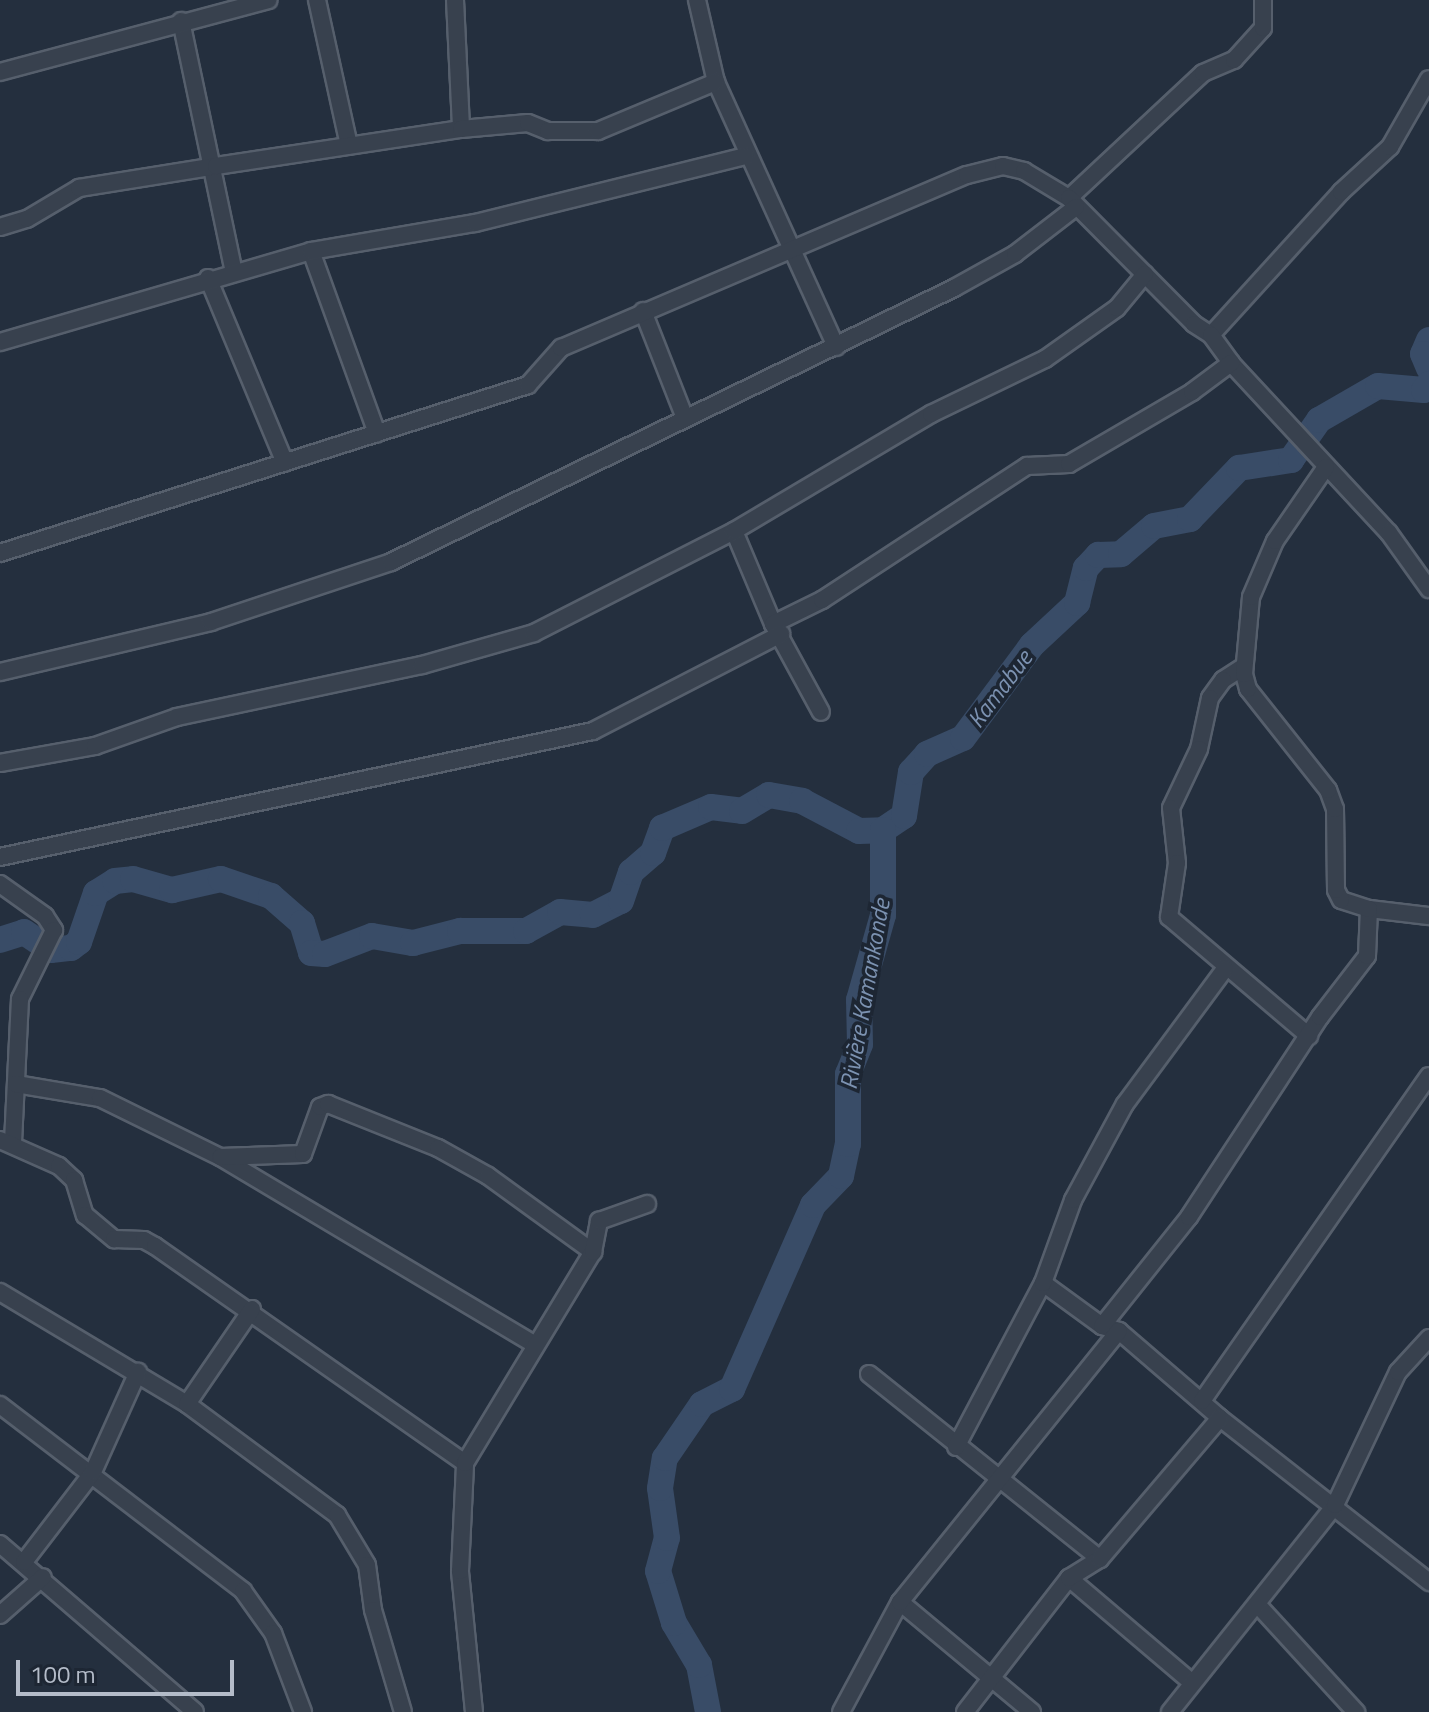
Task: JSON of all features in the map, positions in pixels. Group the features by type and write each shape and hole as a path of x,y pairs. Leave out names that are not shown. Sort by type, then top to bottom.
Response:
{"street":[{"path":"0,72 181,21 269,0"},
{"path":"317,0 349,146"},
{"path":"455,0 461,129"},
{"path":"697,0 716,82 746,156 836,347"},
{"path":"0,672 211,622 391,562 836,347 1015,254 1203,73 1234,60 1247,47 1263,28 1263,0"},
{"path":"181,21 216,166 234,272"},
{"path":"1211,335 1341,192 1390,147 1429,79"},
{"path":"0,227 27,219 59,195 79,188 216,166 461,129 528,123 555,132 598,131 716,82"},
{"path":"0,342 208,278 311,251 475,223 746,156"},
{"path":"0,553 528,385 551,353 643,311 791,253 967,175 1003,166 1024,171 1072,202 1194,324 1211,335 1231,363 1389,533 1429,589"},
{"path":"311,251 377,433"},
{"path":"0,763 95,746 177,717 422,665 534,633 734,531 931,414 1045,359 1117,308 1145,274"},
{"path":"208,278 285,463"},
{"path":"643,311 685,418"},
{"path":"0,857 581,735 777,629 1027,466 1069,464 1134,428 1231,363"},
{"path":"1326,467 1275,541 1251,597 1243,667 1248,689 1328,790 1335,809 1335,880 1341,900 1369,909 1429,916"},
{"path":"734,531 777,629 821,712"},
{"path":"1243,667 1223,680 1210,698 1199,749 1171,808 1177,863 1169,917 1225,969 1309,1036"},
{"path":"0,884 45,916 54,930 20,999 16,1084 6,1141 74,1180 85,1215 114,1239 144,1240 252,1309 465,1463"},
{"path":"1102,1326 1189,1217 1309,1036 1367,956 1369,909"},
{"path":"956,1447 1043,1283 1073,1200 1125,1104 1225,969"},
{"path":"1202,1401 1429,1076"},
{"path":"16,1084 100,1098 220,1157 535,1345"},
{"path":"220,1157 303,1154 320,1107 328,1104 438,1148 488,1176 593,1252"},
{"path":"474,1712 460,1571 465,1463 593,1252 599,1221 647,1204"},
{"path":"1043,1283 1102,1326 1119,1331 1220,1418 1335,1505 1429,1582"},
{"path":"0,1292 187,1404 337,1515 355,1538 367,1565 373,1610 403,1712"},
{"path":"187,1404 252,1309"},
{"path":"841,1712 900,1602 1119,1331"},
{"path":"1170,1712 1335,1505 1398,1372 1429,1338"},
{"path":"24,1562 93,1472 138,1372"},
{"path":"869,1374 956,1447 1100,1559"},
{"path":"0,1405 93,1472 243,1591 273,1633 303,1712"},
{"path":"965,1712 1069,1578 1100,1559 1220,1418"},
{"path":"0,1544 43,1577 195,1712"},
{"path":"0,1615 43,1577"},
{"path":"1069,1578 1191,1682"},
{"path":"900,1602 993,1676 1032,1712"},
{"path":"1257,1604 1356,1712"}],"waterway":[{"name":"Kamabue","path":"1429,340 1423,354 1429,368"},
{"name":"Kamabue","path":"0,940 24,932 51,950 71,948 79,942 96,893 115,881 133,879 172,890 221,879 271,896 302,923 311,953 325,954 372,936 413,943 460,931 526,931 560,912 593,915 621,901 631,872 653,853 662,828 711,807 742,811 769,795 802,801 859,831 883,830 904,816 911,772 927,754 963,738 1032,645 1077,603 1086,568 1098,555 1121,554 1154,526 1190,519 1239,468 1291,460 1319,420 1378,386 1424,390 1429,384"},
{"name":"Rivière Kamankonde","path":"708,1712 699,1665 674,1623 658,1571 667,1538 660,1488 665,1458 702,1404 732,1389 813,1205 841,1176 848,1144 848,1074 860,1044 859,1000 883,915 883,830"}]}
